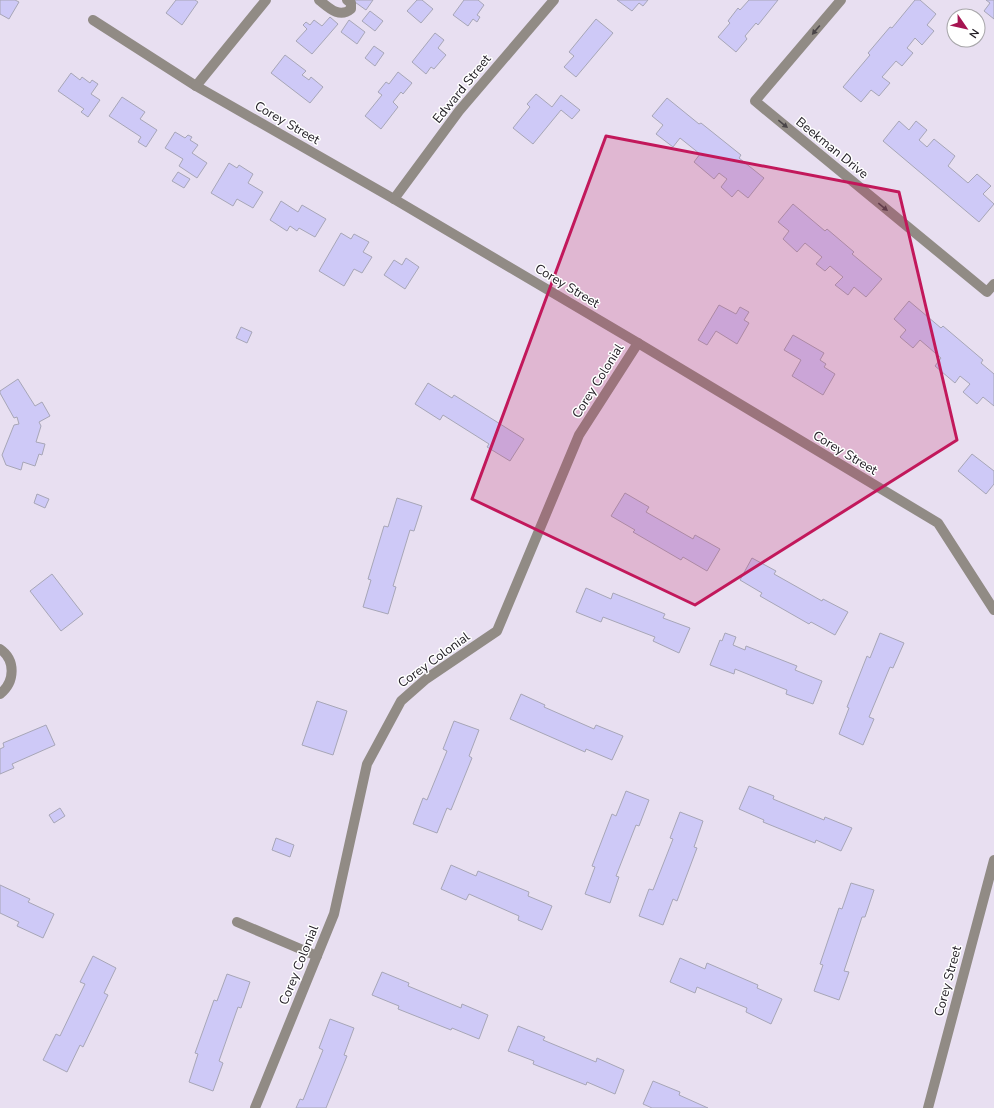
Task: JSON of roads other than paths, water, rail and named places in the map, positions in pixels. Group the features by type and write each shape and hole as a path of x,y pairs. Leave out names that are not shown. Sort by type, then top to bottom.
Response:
{"street":[{"path":"196,86 266,0"},
{"path":"319,0 333,12 340,14 351,9 350,3 347,0"},
{"name":"Edward Street","path":"394,199 459,111 554,0"},
{"name":"Beekman Drive","path":"841,0 755,101 987,292 994,284"},
{"name":"Corey Street","path":"93,20 196,86 394,199 638,343 938,524 994,610"},
{"name":"Corey Colonial","path":"255,1108 334,914 367,764 401,701 426,679 497,631 579,435 638,343"},
{"path":"0,649 10,661 12,668 9,684 0,694"},
{"name":"Corey Street","path":"928,1108 994,860"},
{"path":"237,922 317,956"}]}
